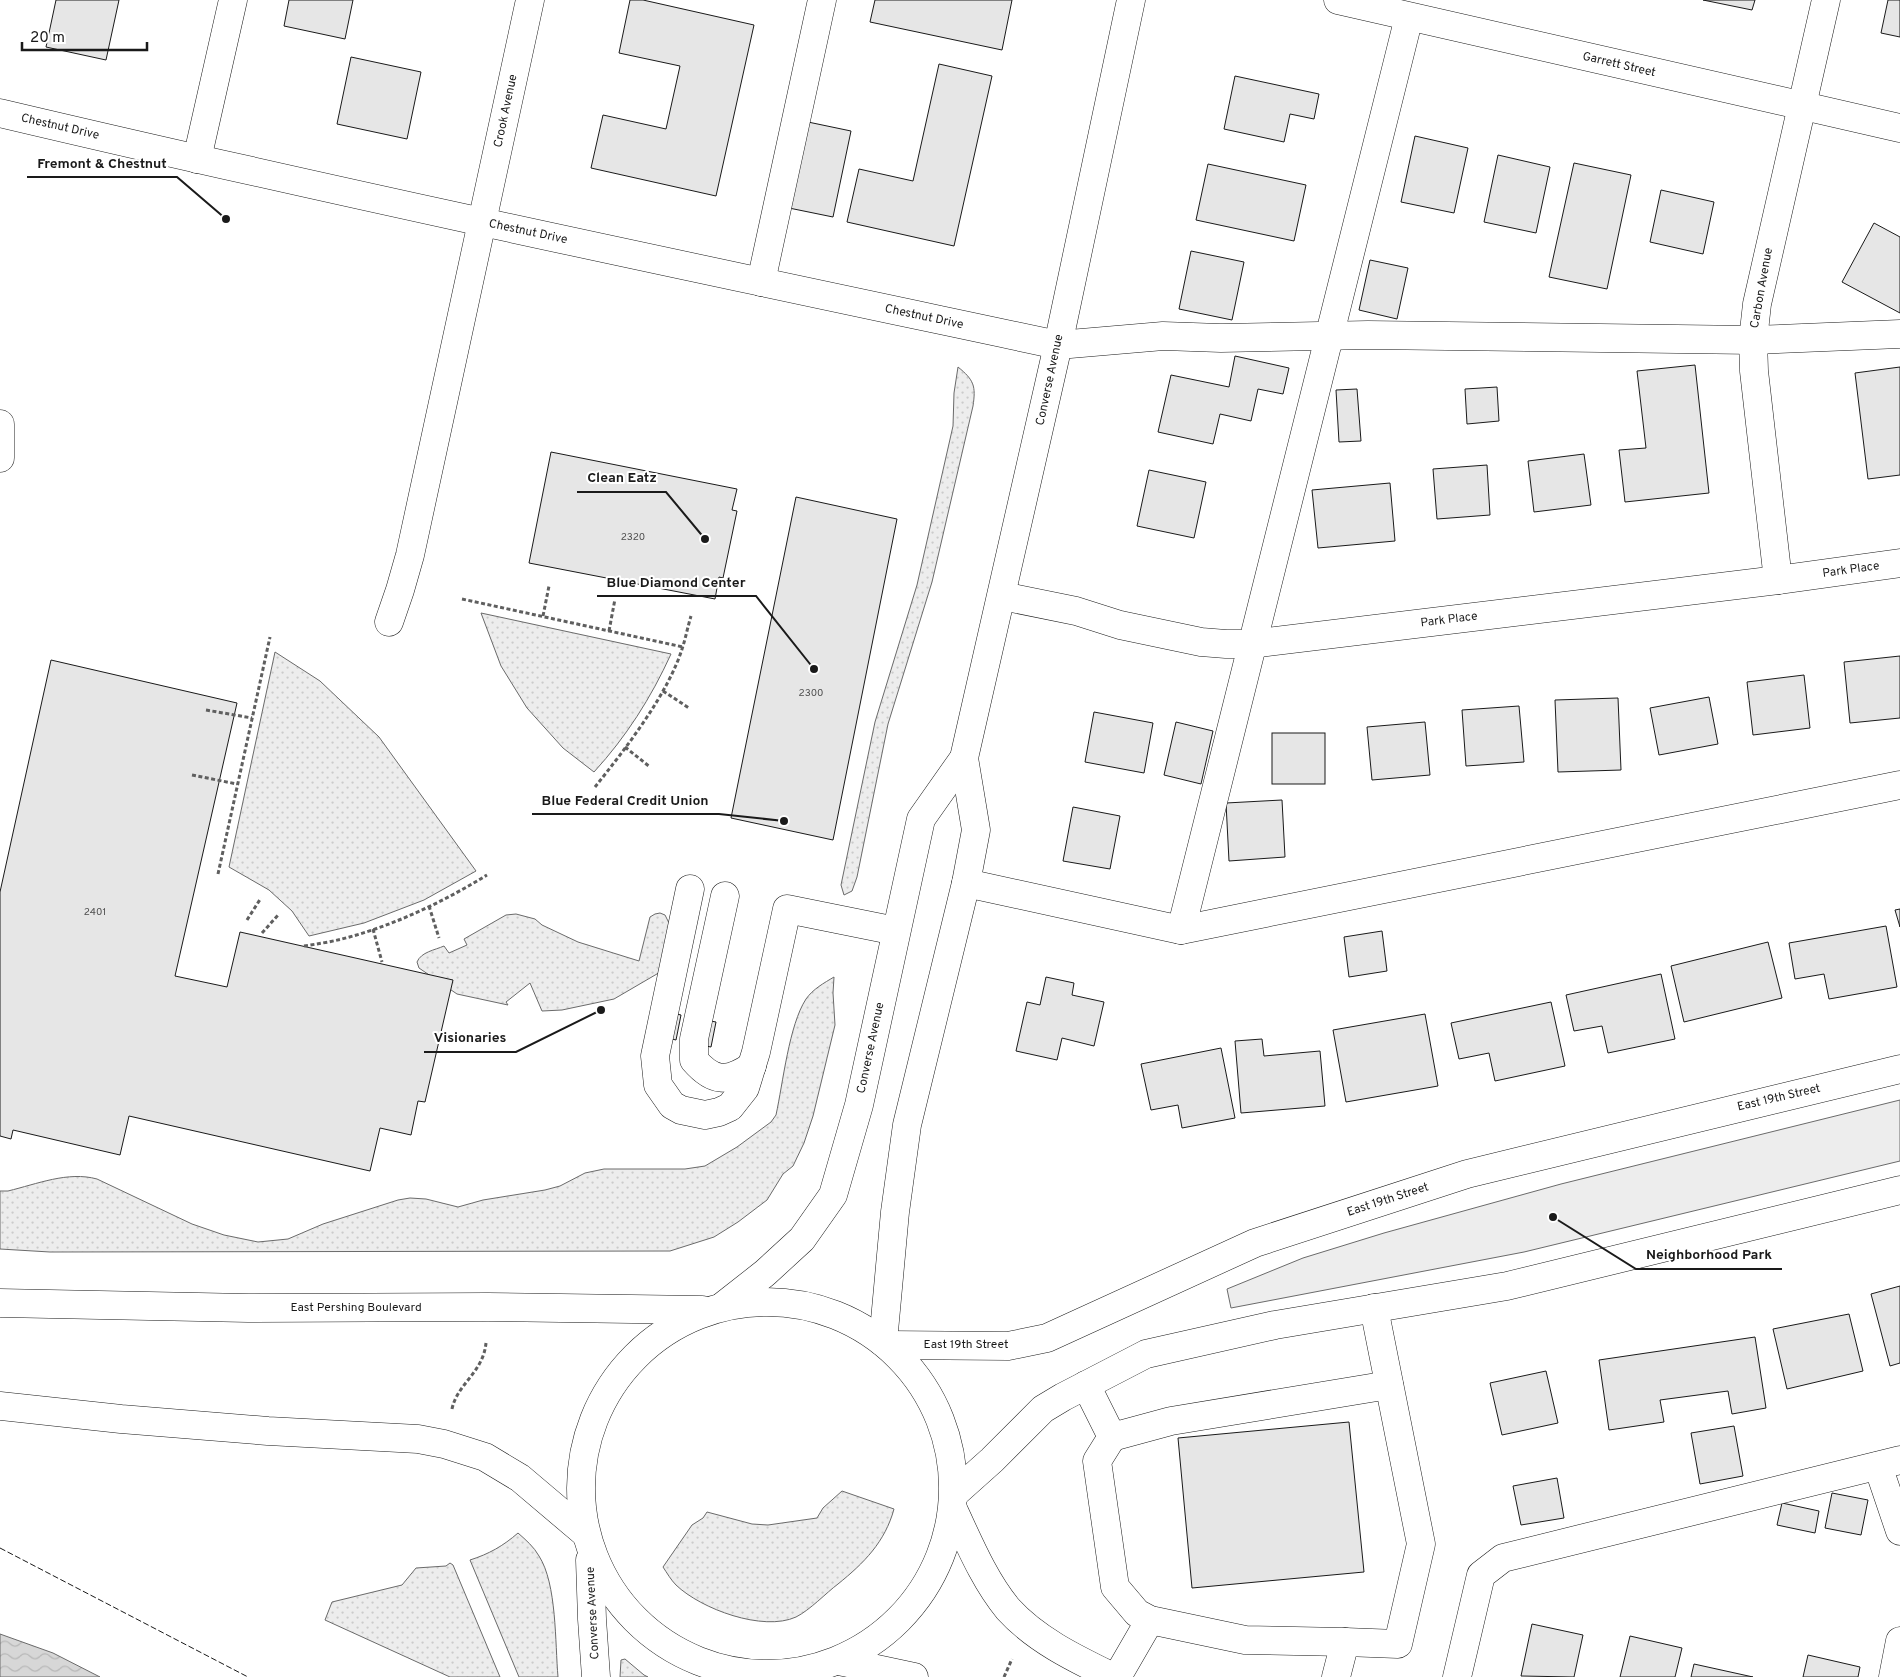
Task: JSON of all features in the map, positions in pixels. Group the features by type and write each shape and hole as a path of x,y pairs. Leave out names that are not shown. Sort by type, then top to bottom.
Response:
{"main road":[{"path":"197,160 233,0"},
{"name":"Crook Avenue","path":"389,622 410,555 530,0"},
{"path":"761,282 822,0"},
{"name":"Converse Avenue","path":"717,1308 765,1273 802,1239 833,1195 858,1105 922,819 964,758 1058,345 1131,0"},
{"name":"Garrett Street","path":"1338,0 1900,128"},
{"name":"Carbon Avenue","path":"1778,580 1754,371 1753,340 1757,304 1826,0"},
{"path":"1181,930 1409,17"},
{"name":"Chestnut Drive","path":"0,113 197,160 1058,345 1162,336 1221,338 1330,335 1753,340 1900,334"},
{"path":"0,424 0,458"},
{"name":"Park Place","path":"1002,596 1076,611 1120,625 1200,642 1251,644 1778,580 1900,563"},
{"name":"Converse Avenue","path":"885,1343 895,1212 907,1125 966,883 976,830 964,758"},
{"path":"966,883 1181,930 1900,785"},
{"path":"690,889 656,1049 655,1066 658,1085 672,1105 681,1110 706,1114 719,1112 730,1107 745,1088 752,1066 788,910 896,931"},
{"path":"725,896 694,1039 694,1060 713,1077 727,1078 740,1074 752,1066"},
{"name":"East 19th Street","path":"885,1343 1008,1346 1047,1338 1255,1243 1458,1177 1560,1150 1900,1069"},
{"path":"953,1502 1043,1409 1146,1354 1275,1325 1508,1286 1900,1190"},
{"name":"East Pershing Boulevard","path":"0,1303 248,1308 717,1308 765,1302 807,1306 847,1320 885,1343 906,1364 918,1379 937,1411 947,1437 953,1502 943,1549 934,1572 917,1600 894,1624 868,1645 830,1667"},
{"name":"East Pershing Boulevard","path":"717,1308 674,1326 641,1350 614,1380 594,1414 583,1454 580,1493 587,1541 605,1583 627,1613 655,1638 687,1658 723,1670 760,1675 830,1667 914,1677"},
{"path":"1374,1308 1388,1386 1421,1544 1398,1644 1245,1640 1150,1620 1137,1613 1115,1586 1097,1461 1112,1437 1171,1420 1388,1386"},
{"path":"1086,1385 1112,1437"},
{"name":"East Pershing Boulevard","path":"0,1406 131,1420 268,1431 418,1439 444,1444 485,1457 520,1478 587,1541"},
{"path":"1457,1677 1481,1575 1503,1558 1889,1463 1900,1531"},
{"name":"East Pershing Boulevard","path":"953,1502 989,1582 1009,1609 1051,1644 1113,1677"},
{"name":"Converse Avenue","path":"587,1541 596,1677"},
{"path":"1117,1677 1150,1620"},
{"path":"1893,1677 1900,1641"},
{"path":"1336,1677 1345,1642"}],"path":[{"path":"543,616 549,586"},
{"path":"462,599 683,647"},
{"path":"609,630 615,600"},
{"path":"595,786 625,747 663,691 683,647 691,616"},
{"path":"218,874 270,637"},
{"path":"663,691 689,708"},
{"path":"206,710 252,718"},
{"path":"625,747 650,767"},
{"path":"192,775 237,784"},
{"path":"304,946 342,939 373,929 429,906 462,890 487,874"},
{"path":"246,920 261,898"},
{"path":"429,906 439,938"},
{"path":"262,933 279,914"},
{"path":"373,929 382,962"},
{"path":"451,1411 460,1390 481,1364 486,1339"},
{"path":"1004,1677 1014,1656"}],"shaded area":[{"path":"958,367 968,376 973,384 973,406 932,582 888,724 857,877 852,891 844,895 841,885 875,722 917,585 953,426 954,393"},
{"path":"481,613 671,654 637,716 617,745 594,772 563,748 527,708 501,666"},
{"path":"275,652 320,681 379,737 476,871 424,900 364,923 309,936 292,911 269,890 229,867"},
{"path":"660,913 665,915 670,925 662,971 614,999 562,1010 542,1011 530,983 506,1002 508,1005 457,994 419,968 417,962 425,954 444,946 449,953 467,945 464,939 506,915 516,914 535,919 542,925 578,942 639,961 650,917"},
{"path":"834,977 835,1025 813,1116 804,1143 793,1166 783,1174 767,1200 714,1237 670,1251 50,1252 0,1249 0,1191 8,1191 64,1177 97,1179 192,1224 224,1235 258,1242 288,1239 323,1224 398,1200 410,1198 426,1199 458,1207 483,1200 545,1190 560,1186 585,1173 604,1169 685,1169 705,1166 737,1147 771,1122 776,1115 787,1055 800,1010 812,992"},
{"path":"1900,1100 1900,1161 1524,1252 1231,1308 1227,1289 1303,1258 1384,1233 1561,1184"},
{"path":"842,1491 894,1509 890,1521 879,1542 865,1560 812,1606 796,1617 782,1621 767,1622 733,1616 716,1610 687,1594 674,1583 663,1567 692,1525 703,1518 707,1512 752,1524 768,1525 817,1518 823,1508"},
{"path":"518,1533 537,1553 545,1568 549,1582 554,1614 558,1677 519,1677 470,1560 496,1549"},
{"path":"450,1563 453,1565 500,1677 450,1677 325,1620 332,1602 402,1585 416,1568 446,1566"},
{"path":"625,1659 648,1677 620,1677 621,1660"}],"water":[{"path":"0,1634 53,1653 100,1677 0,1677"}],"building":[{"path":"56,0 119,0 106,60 46,47"},
{"path":"289,0 353,0 345,39 284,26"},
{"path":"630,0 643,0 754,25 716,196 591,168 603,115 666,129 680,66 619,53"},
{"path":"875,0 1012,0 1002,50 870,22"},
{"path":"1703,0 1755,0 1752,10"},
{"path":"1888,0 1900,0 1900,37 1881,33"},
{"path":"351,57 421,72 407,139 337,124"},
{"path":"939,64 992,76 954,246 847,222 859,169 913,181"},
{"path":"1235,76 1319,94 1314,119 1290,114 1284,142 1224,129"},
{"path":"808,122 851,131 833,217 789,208"},
{"path":"1415,136 1468,148 1454,213 1401,202"},
{"path":"1498,155 1550,167 1536,233 1484,222"},
{"path":"1574,163 1631,175 1607,289 1549,277"},
{"path":"1208,164 1306,185 1294,241 1196,220"},
{"path":"1661,190 1714,202 1703,254 1650,242"},
{"path":"1874,223 1900,237 1900,313 1842,282"},
{"path":"1191,251 1244,262 1232,320 1179,309"},
{"path":"1370,260 1408,268 1397,319 1359,310"},
{"path":"1235,356 1289,368 1283,394 1258,389 1251,421 1220,414 1213,444 1158,432 1171,375 1229,387"},
{"path":"1695,365 1709,493 1625,502 1619,450 1646,448 1637,371"},
{"path":"1900,367 1900,475 1868,479 1855,373"},
{"path":"1497,387 1499,421 1467,424 1465,389"},
{"path":"1357,389 1361,441 1339,442 1336,390"},
{"path":"551,452 737,489 732,510 737,511 723,578 719,577 715,599 529,563"},
{"path":"1584,454 1591,505 1534,512 1528,461"},
{"path":"1487,465 1490,515 1437,519 1433,469"},
{"path":"1149,470 1206,482 1194,538 1137,526"},
{"path":"1390,483 1395,541 1318,548 1312,490"},
{"path":"796,497 897,519 833,840 731,818"},
{"path":"1900,656 1900,718 1850,723 1844,662"},
{"path":"51,660 237,703 175,976 227,987 240,932 453,980 425,1102 418,1101 411,1135 380,1128 370,1171 129,1116 120,1155 13,1130 11,1139 0,1136 0,892"},
{"path":"1804,675 1810,728 1753,735 1747,682"},
{"path":"1709,697 1718,744 1659,755 1650,708"},
{"path":"1618,698 1621,770 1558,772 1555,700"},
{"path":"1519,706 1524,762 1466,766 1462,710"},
{"path":"1094,712 1153,723 1144,773 1085,762"},
{"path":"1176,722 1213,731 1201,784 1164,775"},
{"path":"1425,722 1430,775 1372,780 1367,727"},
{"path":"1272,733 1325,733 1325,784 1272,784"},
{"path":"1282,800 1285,857 1229,861 1226,803"},
{"path":"1073,807 1120,816 1110,869 1063,861"},
{"path":"1900,909 1900,927 1895,910"},
{"path":"1886,926 1897,987 1829,999 1824,974 1795,979 1789,943"},
{"path":"1382,931 1387,971 1349,977 1344,937"},
{"path":"1768,942 1782,998 1684,1022 1671,966"},
{"path":"1661,974 1675,1039 1608,1053 1602,1026 1574,1031 1566,995"},
{"path":"1046,977 1074,983 1072,995 1104,1002 1094,1046 1062,1038 1057,1060 1016,1051 1027,1002 1040,1005"},
{"path":"1551,1002 1565,1066 1495,1081 1489,1053 1459,1059 1451,1023"},
{"path":"661,1010 681,1015 676,1040 656,1035"},
{"path":"1425,1014 1438,1086 1346,1102 1333,1030"},
{"path":"695,1018 716,1022 711,1047 690,1043"},
{"path":"1262,1039 1264,1056 1320,1051 1325,1106 1241,1113 1235,1041"},
{"path":"1221,1048 1235,1118 1182,1128 1178,1105 1151,1110 1141,1064"},
{"path":"1900,1286 1900,1363 1890,1366 1871,1294"},
{"path":"1849,1314 1863,1371 1787,1389 1773,1329"},
{"path":"1755,1337 1766,1408 1732,1414 1728,1391 1660,1400 1664,1422 1609,1430 1599,1360"},
{"path":"1546,1371 1558,1423 1502,1435 1490,1383"},
{"path":"1349,1422 1364,1572 1192,1588 1178,1438"},
{"path":"1734,1426 1743,1476 1700,1484 1691,1433"},
{"path":"1557,1478 1564,1518 1521,1525 1513,1486"},
{"path":"1832,1493 1868,1500 1861,1535 1825,1528"},
{"path":"1782,1503 1819,1511 1815,1533 1777,1525"},
{"path":"1532,1624 1583,1635 1574,1677 1521,1676"},
{"path":"1630,1636 1682,1648 1675,1677 1620,1677"},
{"path":"1808,1655 1860,1667 1858,1677 1803,1677"},
{"path":"1694,1664 1753,1677 1691,1677"}],"fence":[{"path":"0,1548 248,1677"}],"place":[{"name":"Fremont & Chestnut","path":"226,219"},
{"name":"Clean Eatz","path":"705,539"},
{"name":"Blue Diamond Center","path":"814,669"},
{"name":"Blue Federal Credit Union","path":"784,821"},
{"name":"Visionaries","path":"601,1010"},
{"name":"Neighborhood Park","path":"1553,1217"}]}
